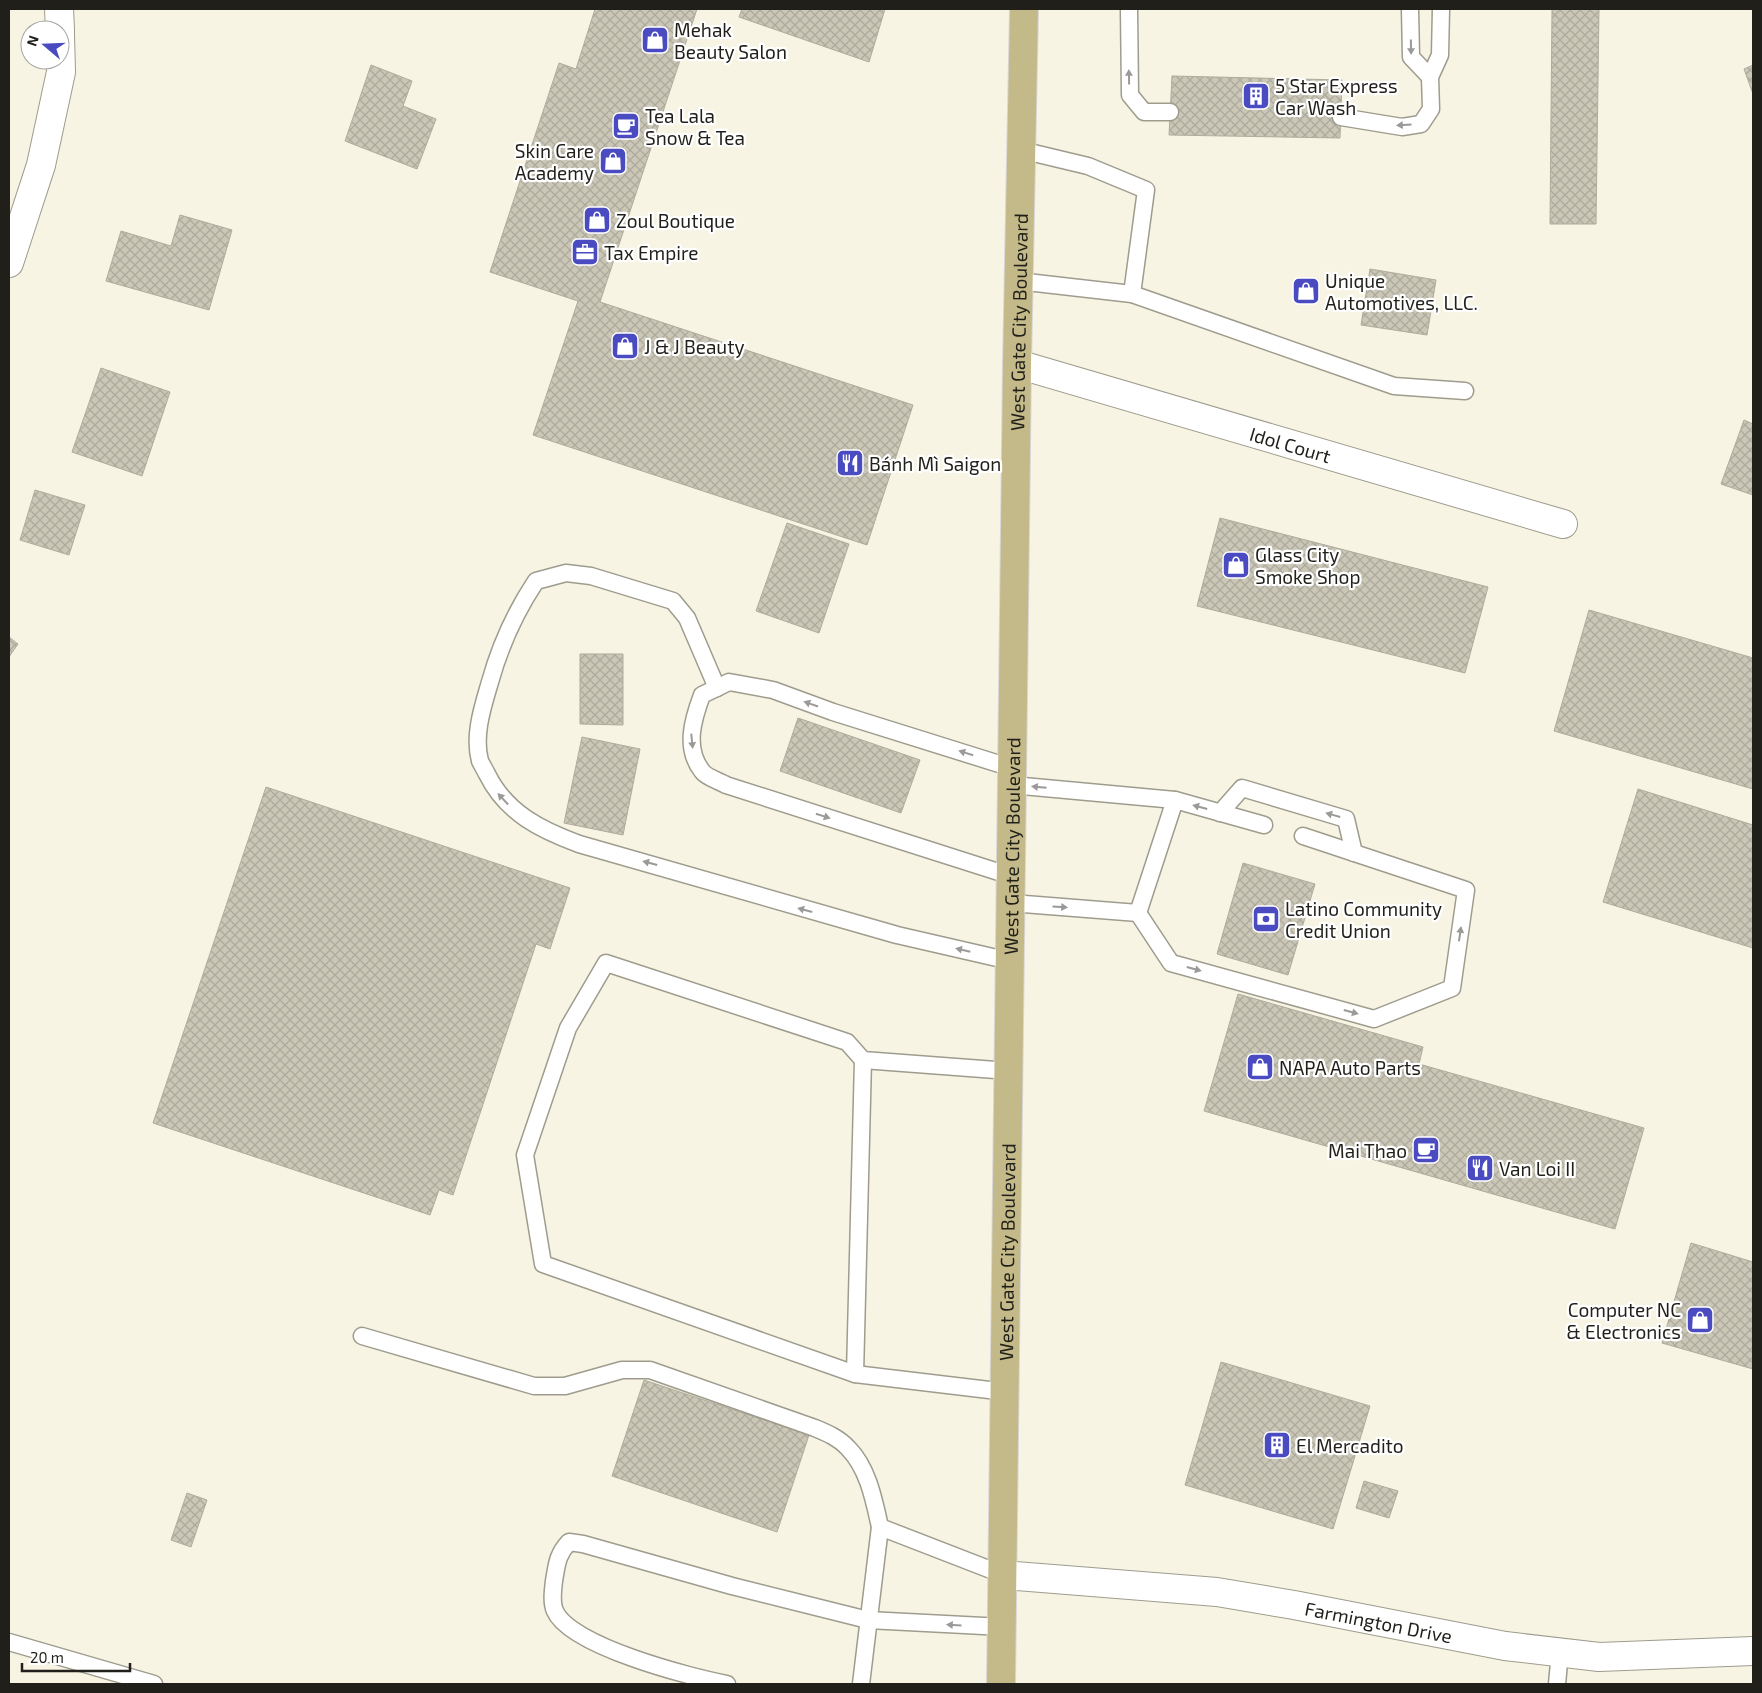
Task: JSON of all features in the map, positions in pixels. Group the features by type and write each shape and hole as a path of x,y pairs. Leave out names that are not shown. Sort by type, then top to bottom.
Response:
{"main road":[{"name":"West Gate City Boulevard","path":"1001,1684 1004,1575 1018,281 1024,9"}],"street":[{"path":"9,263 42,165 61,70"},
{"name":"Idol Court","path":"1017,364 1563,524"},
{"name":"Farmington Drive","path":"1004,1575 1217,1592 1294,1604 1505,1646 1599,1657 1753,1651"}],"lane":[{"path":"1129,9 1130,94 1144,112 1170,112"},
{"path":"1410,9 1411,57 1430,77"},
{"path":"1341,117 1402,126 1421,124 1431,109 1430,77 1440,55 1441,9"},
{"path":"1021,150 1088,166 1146,190 1132,294"},
{"path":"1018,281 1132,294 1394,386 1465,390"},
{"path":"717,688 687,618 673,601 591,576 566,573 536,581 522,603 493,671 483,706 478,736 480,760 494,789 513,810 535,825 579,844 897,935 1010,962"},
{"path":"1011,876 726,785 702,773 693,754 691,733 694,715 702,695 729,682 773,690 1012,776 1175,800 1264,825"},
{"path":"1220,813 1242,788 1346,819 1354,853"},
{"path":"1138,913 1175,800"},
{"path":"1138,913 1171,963 1374,1019 1452,988 1466,890 1303,836"},
{"path":"1011,903 1138,913"},
{"path":"855,1374 863,1060 847,1042 606,964 568,1028 525,1155 543,1264 855,1374 1006,1392"},
{"path":"863,1060 1009,1071"},
{"path":"362,1336 534,1386 565,1386 622,1370 650,1370 815,1428 847,1446 858,1459 874,1498 880,1527 861,1684"},
{"path":"880,1527 1004,1575"},
{"path":"727,1684 627,1656 584,1638 563,1622 555,1611 552,1595 557,1563 561,1551 568,1542 583,1544 732,1586 868,1620 1003,1627"},
{"path":"9,1642 154,1684"},
{"path":"1557,1684 1560,1652"}],"building":[{"path":"595,9 697,9 600,302 913,405 867,545 533,435 578,301 490,272 559,63 576,69"},
{"path":"742,9 885,9 869,62 739,17"},
{"path":"1552,9 1599,9 1596,224 1550,224"},
{"path":"371,65 412,81 403,106 436,119 417,169 345,141"},
{"path":"1753,65 1753,94 1744,69"},
{"name":"5 Star Express Car Wash","path":"1172,76 1342,80 1340,138 1169,135"},
{"path":"180,215 232,230 209,310 106,281 121,231 171,246"},
{"path":"1370,269 1436,280 1427,335 1361,325"},
{"path":"101,368 170,392 142,476 72,452"},
{"path":"1744,420 1753,424 1753,495 1721,484"},
{"path":"35,490 85,505 69,555 20,540"},
{"path":"1220,518 1488,587 1465,673 1197,606"},
{"path":"787,523 849,544 819,633 756,611"},
{"path":"1589,610 1753,658 1753,789 1554,731"},
{"path":"9,637 18,644 9,657"},
{"path":"580,654 623,654 623,725 580,724"},
{"path":"798,718 920,760 901,813 780,771"},
{"path":"582,737 640,749 623,835 564,823"},
{"path":"266,787 570,888 550,949 536,944 453,1195 439,1190 430,1215 153,1123"},
{"path":"1638,789 1753,825 1753,948 1603,902"},
{"name":"Latino Community Credit Union","path":"1243,863 1315,884 1288,975 1217,954"},
{"path":"1238,994 1423,1047 1419,1064 1644,1128 1615,1229 1204,1111"},
{"path":"1691,1243 1753,1262 1753,1369 1662,1343"},
{"name":"El Mercadito","path":"1221,1362 1370,1406 1333,1529 1185,1485"},
{"path":"644,1380 809,1435 777,1532 612,1476"},
{"path":"1364,1481 1398,1491 1389,1518 1356,1508"},
{"path":"187,1493 207,1500 191,1547 171,1540"}],"place":[{"name":"Mehak Beauty Salon","path":"655,40"},
{"name":"5 Star Express Car Wash","path":"1256,96"},
{"name":"Tea Lala Snow & Tea","path":"626,126"},
{"name":"Skin Care Academy","path":"613,161"},
{"name":"Zoul Boutique","path":"597,220"},
{"name":"Tax Empire","path":"585,252"},
{"name":"Unique Automotives, LLC.","path":"1306,291"},
{"name":"J & J Beauty","path":"625,346"},
{"name":"Bánh Mì Saigon","path":"850,463"},
{"name":"Glass City Smoke Shop","path":"1236,565"},
{"name":"Latino Community Credit Union","path":"1266,919"},
{"name":"NAPA Auto Parts","path":"1260,1067"},
{"name":"Mai Thao","path":"1426,1150"},
{"name":"Van Loi II","path":"1480,1168"},
{"name":"Computer NC & Electronics","path":"1700,1320"},
{"name":"El Mercadito","path":"1277,1445"}]}
